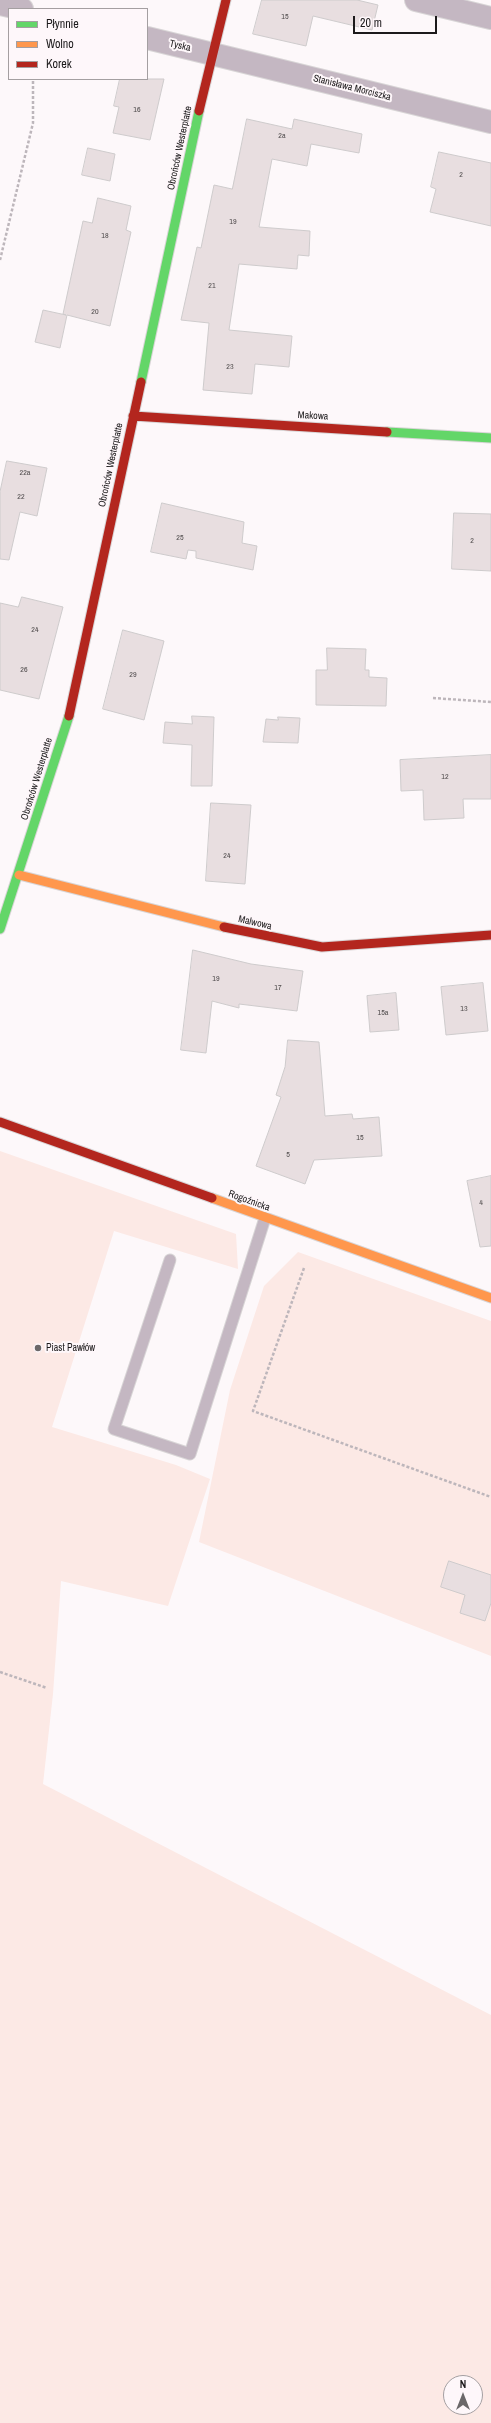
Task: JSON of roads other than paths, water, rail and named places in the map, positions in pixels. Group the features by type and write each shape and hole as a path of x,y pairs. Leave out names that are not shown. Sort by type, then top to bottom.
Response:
{"street":[{"name":"Obrońców Westerplatte","path":"0,929 19,875 69,715 212,54 226,0"},
{"path":"416,0 491,18"},
{"path":"0,4 18,8"},
{"name":"Tyska","path":"148,38 212,54"},
{"name":"Stanisława Morciszka","path":"212,54 491,122"},
{"name":"Makowa","path":"133,416 491,438"},
{"name":"Malwowa","path":"19,875 260,936 322,947 491,936"},
{"name":"Rogoźnicka","path":"0,1122 491,1298"}],"lane":[{"path":"170,1260 114,1429 190,1454 265,1218"}],"place":[{"name":"Piast Pawłów","path":"38,1348"}]}
